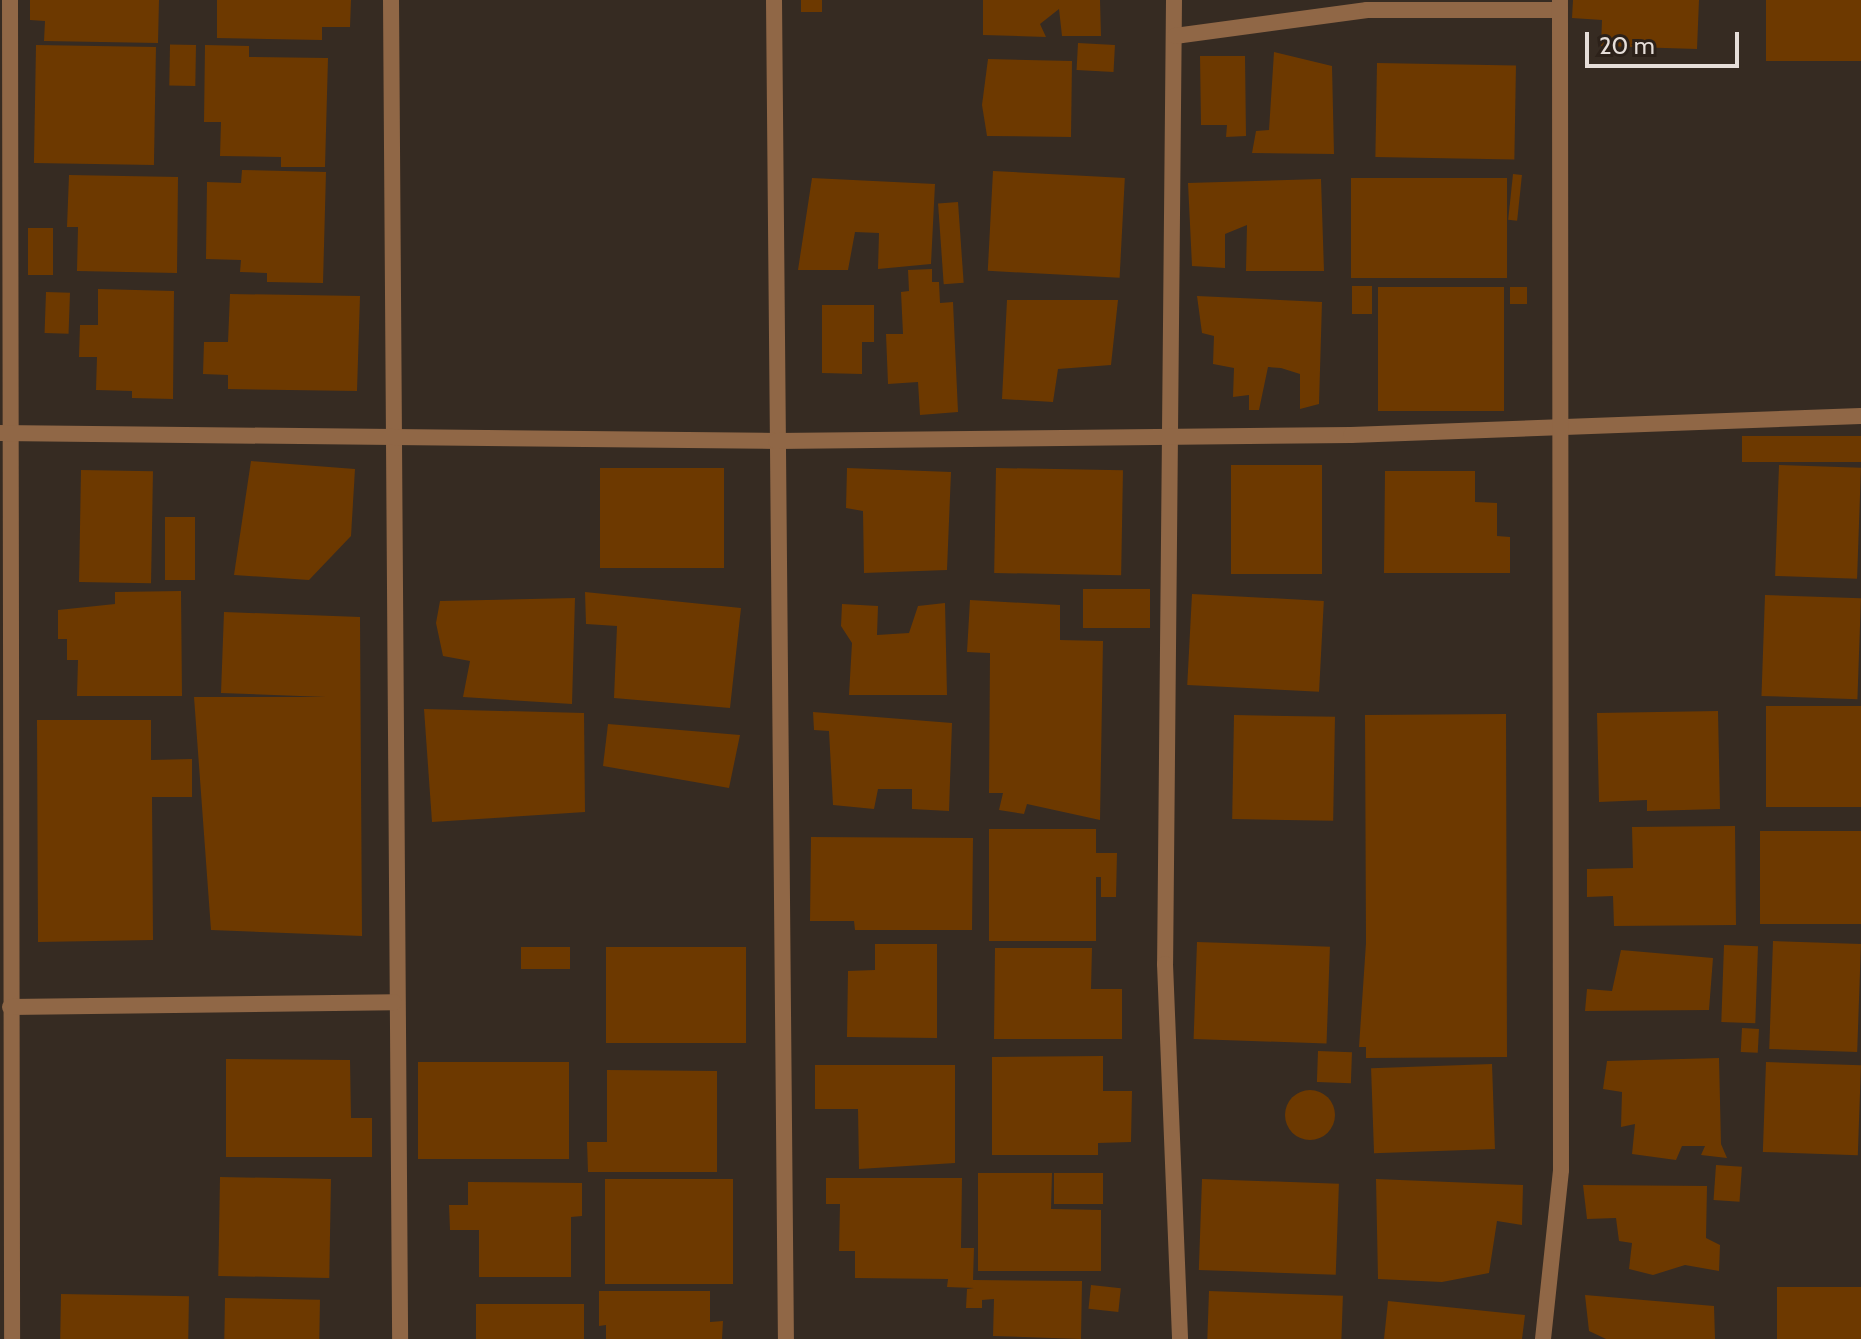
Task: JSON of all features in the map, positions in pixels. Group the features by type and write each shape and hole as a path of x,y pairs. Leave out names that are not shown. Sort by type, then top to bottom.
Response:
{"street":[{"path":"10,0 4,433 12,1339"},
{"path":"391,0 394,1002 400,1339"},
{"path":"774,0 786,1339"},
{"path":"1174,0 1165,964 1180,1339"},
{"path":"1175,36 1367,10 1560,5 1561,1170 1543,1339"},
{"path":"4,433 776,441 1170,437 1861,416"},
{"path":"10,1007 394,1002"}],"building":[{"path":"30,0 159,0 158,43 44,41 45,21 30,20"},
{"path":"217,0 351,0 350,27 322,27 322,40 217,38"},
{"path":"801,0 822,0 822,12 801,12"},
{"path":"983,0 1100,0 1101,36 1062,36 1059,9 1040,24 1046,37 983,35"},
{"path":"1573,0 1699,0 1697,49 1601,46 1602,20 1572,18"},
{"path":"1766,0 1861,0 1861,61 1766,61"},
{"path":"1078,43 1115,45 1114,72 1077,70"},
{"path":"36,45 156,47 154,165 34,163"},
{"path":"170,45 196,45 195,86 169,86"},
{"path":"205,45 249,46 249,57 328,58 325,167 281,167 281,157 220,156 221,122 204,122"},
{"path":"1274,52 1332,66 1334,154 1252,153 1256,131 1269,130"},
{"path":"1200,56 1245,56 1246,136 1226,137 1227,125 1201,125"},
{"path":"988,59 1072,61 1071,137 987,136 982,105"},
{"path":"1377,63 1516,65 1514,159 1375,157"},
{"path":"242,170 326,172 323,283 267,282 267,273 240,272 241,260 206,259 207,182 241,183"},
{"path":"993,171 1125,178 1120,278 988,271"},
{"path":"1513,174 1522,175 1517,221 1508,220"},
{"path":"69,175 178,177 177,273 77,271 78,227 67,227"},
{"path":"812,178 935,184 931,264 878,269 879,233 855,232 848,270 798,270"},
{"path":"1351,178 1507,178 1507,278 1351,278"},
{"path":"1321,179 1324,271 1246,271 1247,225 1225,234 1225,268 1192,266 1188,183"},
{"path":"958,202 964,283 944,284 938,203"},
{"path":"28,228 53,228 53,275 28,275"},
{"path":"932,269 932,282 939,282 940,303 953,302 958,412 920,415 918,382 888,384 886,334 903,334 901,292 909,291 908,270"},
{"path":"1352,286 1372,286 1372,314 1352,314"},
{"path":"1378,287 1504,287 1504,411 1378,411"},
{"path":"1510,287 1527,287 1527,304 1510,304"},
{"path":"98,289 174,291 173,399 132,398 132,391 96,390 97,357 79,357 80,325 98,325"},
{"path":"46,292 70,293 69,334 45,333"},
{"path":"230,294 360,296 357,391 228,389 228,375 203,374 204,342 228,342"},
{"path":"1197,296 1322,302 1319,404 1300,409 1300,374 1281,368 1268,367 1259,410 1249,410 1249,395 1233,397 1234,368 1213,364 1214,336 1202,333"},
{"path":"1007,300 1118,300 1111,365 1058,369 1053,402 1002,399"},
{"path":"822,305 874,305 874,342 862,342 862,374 822,373"},
{"path":"1742,436 1861,436 1861,462 1742,462"},
{"path":"251,461 355,469 351,536 309,580 234,575"},
{"path":"1231,465 1322,465 1322,574 1231,574"},
{"path":"1779,465 1861,468 1857,579 1775,576"},
{"path":"600,468 724,468 724,568 600,568"},
{"path":"847,468 951,472 947,570 864,573 863,511 846,508"},
{"path":"996,468 1123,470 1121,575 994,573"},
{"path":"81,470 153,471 151,583 79,582"},
{"path":"1385,471 1475,471 1475,502 1497,503 1497,536 1510,537 1510,573 1384,573"},
{"path":"165,517 195,517 195,580 165,580"},
{"path":"1083,589 1150,589 1150,628 1083,628"},
{"path":"181,591 182,696 77,696 78,660 67,660 67,639 58,639 58,610 115,604 115,592"},
{"path":"585,592 741,608 730,708 614,698 617,626 586,624"},
{"path":"1192,594 1324,601 1319,692 1187,685"},
{"path":"1765,595 1861,598 1857,699 1761,696"},
{"path":"575,598 572,704 463,697 470,661 443,656 436,623 440,601"},
{"path":"970,600 1060,605 1060,640 1103,641 1100,820 1027,804 1024,814 999,810 1003,793 989,793 990,653 967,652"},
{"path":"945,603 947,695 849,695 852,643 841,626 842,604 878,606 877,635 909,633 918,606"},
{"path":"224,612 360,617 362,936 211,930 194,697 326,697 221,693"},
{"path":"1766,706 1861,706 1861,807 1766,807"},
{"path":"424,709 584,713 585,812 432,822"},
{"path":"1718,711 1720,809 1647,811 1647,800 1599,802 1597,713"},
{"path":"813,712 952,723 949,811 912,809 912,789 878,789 874,809 833,805 829,731 814,730"},
{"path":"1506,714 1507,1057 1366,1058 1366,1047 1359,1047 1366,943 1365,715"},
{"path":"1234,715 1335,717 1333,821 1232,819"},
{"path":"37,720 151,720 151,760 192,759 192,797 152,797 153,940 38,942"},
{"path":"608,724 740,735 729,788 603,766"},
{"path":"1735,826 1736,925 1614,926 1613,896 1587,897 1587,869 1633,868 1632,827"},
{"path":"989,829 1096,829 1096,853 1117,853 1116,897 1101,897 1101,877 1096,877 1096,941 989,941"},
{"path":"1760,831 1861,831 1861,924 1760,924"},
{"path":"811,837 973,838 972,930 855,930 854,921 810,921"},
{"path":"1773,941 1861,944 1857,1052 1769,1049"},
{"path":"1197,942 1330,947 1327,1044 1194,1039"},
{"path":"875,944 937,944 937,1038 847,1037 848,971 875,970"},
{"path":"1724,945 1758,946 1755,1023 1721,1022"},
{"path":"521,947 570,947 570,969 521,969"},
{"path":"606,947 746,947 746,1043 606,1043"},
{"path":"995,948 1092,948 1091,989 1122,989 1122,1039 994,1039"},
{"path":"1621,950 1713,958 1709,1010 1585,1011 1587,989 1612,991"},
{"path":"1742,1028 1759,1029 1758,1053 1741,1052"},
{"path":"1318,1051 1352,1052 1351,1083 1317,1082"},
{"path":"1103,1056 1103,1091 1132,1091 1131,1142 1098,1143 1098,1155 992,1155 992,1057"},
{"path":"1719,1058 1721,1144 1727,1158 1701,1155 1705,1146 1682,1146 1676,1160 1632,1154 1635,1124 1621,1127 1622,1092 1603,1089 1607,1061"},
{"path":"226,1059 350,1060 351,1118 372,1118 372,1157 226,1157"},
{"path":"418,1062 569,1062 569,1159 418,1159"},
{"path":"1766,1062 1861,1065 1858,1155 1763,1152"},
{"path":"1492,1064 1495,1149 1374,1153 1371,1068"},
{"path":"815,1065 955,1065 955,1163 859,1169 858,1109 815,1109"},
{"path":"607,1070 717,1071 717,1172 588,1172 587,1142 607,1142"},
{"path":"1310,1090 1327,1098 1335,1115 1327,1132 1310,1140 1293,1132 1285,1115 1293,1098"},
{"path":"1716,1165 1742,1167 1739,1202 1714,1200"},
{"path":"978,1173 1052,1173 1051,1209 1101,1210 1101,1271 978,1271"},
{"path":"1054,1173 1103,1173 1103,1204 1054,1204"},
{"path":"220,1177 331,1179 329,1278 218,1276"},
{"path":"826,1178 962,1178 961,1248 974,1248 973,1280 1082,1281 1081,1339 993,1336 994,1299 982,1300 982,1308 966,1308 967,1289 974,1288 947,1287 948,1279 855,1278 855,1251 839,1251 840,1204 826,1204"},
{"path":"605,1179 733,1179 733,1284 605,1284"},
{"path":"1202,1179 1339,1184 1336,1275 1199,1270"},
{"path":"1376,1179 1523,1185 1522,1225 1497,1221 1489,1273 1442,1282 1378,1279"},
{"path":"468,1182 582,1183 582,1216 571,1217 571,1277 479,1277 479,1230 450,1230 449,1205 468,1205"},
{"path":"1583,1185 1707,1186 1706,1238 1720,1245 1719,1271 1685,1265 1653,1275 1629,1269 1632,1243 1619,1241 1616,1218 1587,1219"},
{"path":"1091,1285 1121,1288 1118,1312 1088,1309"},
{"path":"1777,1287 1861,1287 1861,1339 1777,1339"},
{"path":"599,1291 710,1291 710,1322 723,1321 722,1339 606,1339 606,1325 599,1326"},
{"path":"1209,1291 1343,1296 1341,1339 1207,1339"},
{"path":"61,1294 189,1296 188,1339 60,1339"},
{"path":"1585,1295 1714,1306 1715,1339 1606,1339 1589,1331"},
{"path":"225,1298 320,1300 319,1339 224,1339"},
{"path":"1388,1301 1525,1315 1522,1339 1384,1339"},
{"path":"476,1304 584,1304 584,1339 476,1339"}]}
